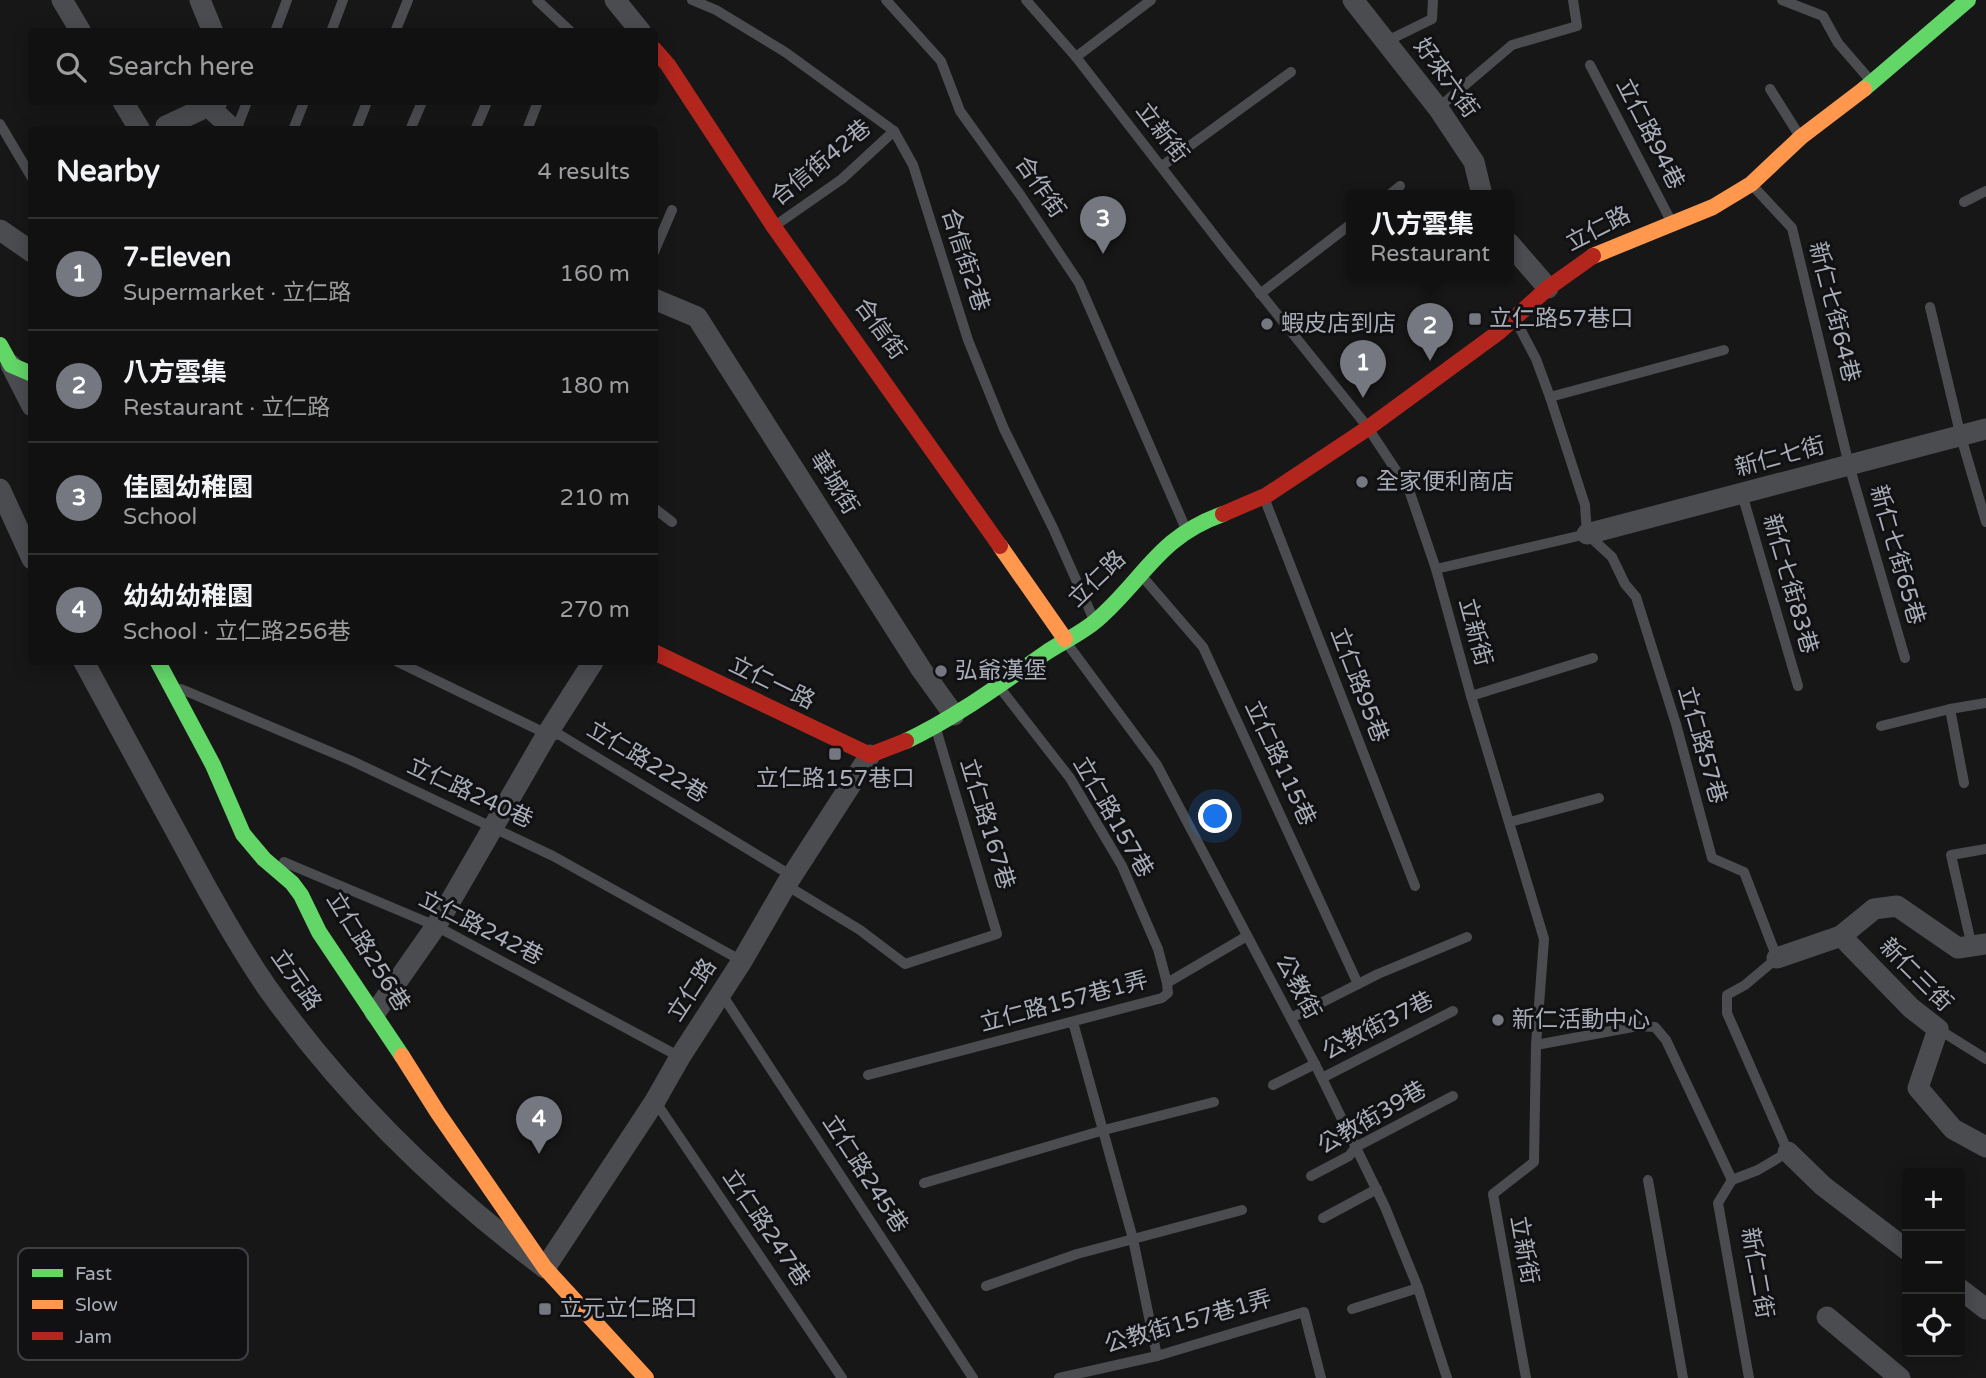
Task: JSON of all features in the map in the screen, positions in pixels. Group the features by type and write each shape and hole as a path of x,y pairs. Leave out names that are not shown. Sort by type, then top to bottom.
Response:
{"street":[{"path":"62,0 79,28"},
{"path":"200,0 211,28"},
{"path":"615,0 638,28"},
{"name":"好來六街","path":"1353,0 1438,108 1474,162 1481,190"},
{"name":"立仁路","path":"545,1268 655,1101 789,880 870,755 894,747 954,715 1065,639 1095,622 1168,544 1186,530 1217,515 1264,499 1368,428 1499,332 1548,288 1594,254 1713,206 1751,184 1801,137 1872,82 1968,0"},
{"name":"合信街","path":"658,53 774,227 1065,639"},
{"path":"125,105 138,126"},
{"path":"164,126 211,105"},
{"path":"214,105 232,126"},
{"path":"0,230 28,249"},
{"path":"1514,249 1548,288"},
{"name":"華城街","path":"658,301 697,317 921,669 954,715"},
{"path":"0,345 28,398"},
{"path":"11,365 28,372"},
{"name":"新仁七街","path":"1587,534 1986,429"},
{"path":"0,489 28,550"},
{"name":"立仁一路","path":"658,654 870,755"},
{"name":"立元路","path":"86,665 229,929 313,1048 387,1132 460,1202 545,1268"},
{"name":"立仁路256巷","path":"160,665 213,765 243,834 301,895 319,932 375,1013 438,1114 545,1268"},
{"path":"375,1013 436,926 547,734 591,665"},
{"path":"1777,958 1841,936 1874,909 1897,906 1958,948 1979,946"},
{"name":"新仁三街","path":"1841,936 1910,1008 1938,1029 1918,1088 1953,1129 1986,1147"},
{"path":"1788,1152 1823,1186 1902,1246"},
{"path":"545,1268 646,1378"},
{"path":"1965,1293 1986,1309"},
{"path":"1827,1317 1900,1378"}],"lane":[{"path":"276,28 287,0"},
{"path":"332,28 343,0"},
{"path":"398,28 408,0"},
{"path":"537,0 567,28"},
{"name":"合信街2巷","path":"692,0 716,10 785,52 894,131 913,165 968,340 1004,429 1095,622"},
{"name":"合作街","path":"886,0 941,61 960,111 1079,283 1186,530"},
{"name":"立新街","path":"1026,0 1076,57 1368,428 1409,490 1436,569 1544,939 1536,1045 1534,1162 1493,1194 1526,1378"},
{"path":"1076,57 1151,0"},
{"path":"1387,41 1432,19 1433,0"},
{"path":"1438,108 1512,45 1577,26 1573,0"},
{"path":"1782,0 1823,16 1838,43 1872,82"},
{"name":"立仁路94巷","path":"1590,65 1673,223"},
{"path":"1162,166 1291,72"},
{"path":"1770,89 1801,137"},
{"path":"237,126 246,105"},
{"path":"295,126 303,105"},
{"path":"358,126 366,105"},
{"path":"412,126 421,105"},
{"path":"477,126 485,105"},
{"path":"529,126 537,105"},
{"path":"0,124 28,171"},
{"name":"合信街42巷","path":"774,227 842,179 894,131"},
{"name":"新仁七街64巷","path":"1751,184 1792,228 1849,465"},
{"path":"1396,190 1400,187"},
{"path":"1964,202 1986,191"},
{"path":"658,242 671,210"},
{"path":"1260,294 1346,228"},
{"path":"1930,307 1961,436 1986,522"},
{"path":"1436,569 1587,534 1585,505 1550,397 1536,359 1514,318"},
{"path":"1550,397 1724,350"},
{"name":"新仁七街65巷","path":"1849,465 1905,658"},
{"name":"新仁七街83巷","path":"1742,494 1798,686"},
{"name":"立仁路95巷","path":"1264,499 1415,886"},
{"path":"658,511 672,522"},
{"name":"立仁路57巷","path":"1587,534 1612,557 1625,584 1636,597 1676,724 1712,858 1744,872 1777,958"},
{"name":"立仁路115巷","path":"1140,575 1203,647 1358,984"},
{"name":"公教街","path":"1065,639 1157,765 1315,1063 1377,1189 1418,1288 1447,1378"},
{"path":"1471,696 1593,658"},
{"name":"立仁路222巷","path":"404,665 547,734 560,735 579,745 789,880 905,964 997,934"},
{"name":"立仁路240巷","path":"170,685 351,760 493,827 553,856 742,961"},
{"name":"立仁路157巷","path":"998,686 1070,778 1122,866 1158,949 1167,983"},
{"path":"1881,726 1950,709 1986,704"},
{"path":"1950,709 1964,783"},
{"name":"立仁路167巷","path":"935,726 997,934"},
{"path":"1510,822 1599,797"},
{"path":"1979,946 1951,855 1986,849"},
{"name":"立仁路242巷","path":"257,850 436,926 680,1057"},
{"name":"立仁路157巷1弄","path":"868,1075 1162,998 1168,993 1167,983 1247,936"},
{"path":"1291,1018 1358,984 1467,937"},
{"path":"1536,1045 1638,1026 1655,1027 1667,1040 1732,1180 1758,1170 1788,1152 1727,1013 1727,995 1745,985 1777,958"},
{"name":"立仁路245巷","path":"721,993 973,1378"},
{"name":"公教街37巷","path":"1322,1078 1453,1011"},
{"path":"1073,1022 1133,1239 1157,1356"},
{"path":"1938,1029 1986,1059"},
{"path":"1273,1085 1315,1063"},
{"name":"公教街39巷","path":"1311,1176 1349,1156 1356,1147 1453,1096"},
{"name":"立仁路247巷","path":"655,1101 842,1378"},
{"path":"923,1183 1104,1130 1214,1102"},
{"path":"1648,1180 1683,1378"},
{"name":"新仁二街","path":"1732,1180 1718,1203 1749,1378"},
{"path":"1323,1218 1377,1189"},
{"path":"986,1286 1077,1254 1242,1210"},
{"path":"1352,1309 1418,1288"},
{"name":"公教街157巷1弄","path":"1059,1378 1157,1356 1304,1312 1321,1378"}],"traffic: fast":[{"path":"1864,89 1968,0"},
{"path":"0,345 11,365 28,372"},
{"path":"906,741 961,710 1091,625 1167,547 1201,523 1223,514"},
{"path":"160,665 213,765 243,834 301,895 319,932 402,1056"}],"traffic: slow":[{"path":"1593,256 1713,207 1751,184 1801,137 1864,89"},
{"path":"1000,546 1065,639"},
{"path":"402,1056 545,1268 646,1378"}],"traffic: jam":[{"path":"658,54 774,227 1000,546"},
{"path":"1223,514 1267,495 1368,428 1499,332 1548,288 1593,256"},
{"path":"658,654 870,755 906,741"}],"place":[{"name":"佳園幼稚園","path":"1103,254"},
{"name":"立仁路57巷口","path":"1475,319"},
{"name":"蝦皮店到店","path":"1267,324"},
{"name":"八方雲集","path":"1430,361"},
{"name":"7-Eleven","path":"1363,398"},
{"name":"全家便利商店","path":"1362,482"},
{"name":"弘爺漢堡","path":"941,671"},
{"name":"立仁路157巷口","path":"835,754"},
{"name":"新仁活動中心","path":"1498,1020"},
{"name":"幼幼幼稚園","path":"539,1154"},
{"name":"立元立仁路口","path":"545,1309"}]}
